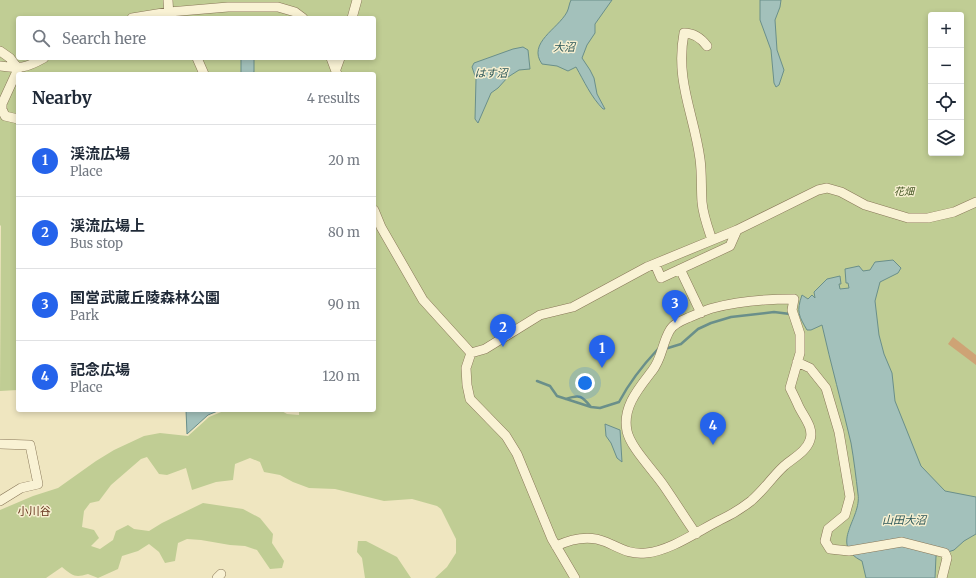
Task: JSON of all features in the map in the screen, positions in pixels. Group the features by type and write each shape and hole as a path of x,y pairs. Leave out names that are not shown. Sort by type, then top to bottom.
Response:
{"street":[{"path":"168,0 169,15"},
{"path":"353,16 357,0"},
{"path":"157,16 228,7 278,7 295,12 300,16"},
{"path":"707,46 702,39 691,33 684,33 681,48 681,63 684,89 700,160 702,204 712,240"},
{"path":"0,51 10,58 18,69"},
{"path":"0,66 18,69 34,64 41,60"},
{"path":"198,60 203,72"},
{"path":"332,60 336,72"},
{"path":"336,72 339,60"},
{"path":"16,73 2,104 2,110 5,116 16,119"},
{"path":"470,353 485,349 540,315 573,306 655,264 737,230 818,190 827,188 841,192 865,205 908,218 928,218 954,212 976,202"},
{"path":"376,215 381,227 423,300 470,353"},
{"path":"655,264 661,278 730,246 737,230"},
{"path":"680,269 701,313"},
{"path":"554,542 565,542 578,539 605,541 615,547 636,554 666,549 696,534 725,518 750,502 764,489 784,466 801,453 810,440 810,430 807,418 790,388 800,353 800,334 793,314 794,299 771,299 719,307 678,322 670,329 658,364 635,393 630,404 627,416 627,431 632,442 664,485 678,509 696,534"},
{"path":"470,353 466,368 467,385 470,398 506,436 517,454 554,542 575,578"},
{"path":"797,362 810,368 826,388 839,432 850,497 845,516 828,529 825,541 830,549 849,551 902,542 944,553 947,558 942,578"},
{"path":"0,444 30,445 38,484 21,488 0,500"}],"green space":[{"name":"花畑","path":"0,0 976,0 976,578 435,578 447,567 456,553 456,539 441,509 437,506 412,499 384,501 335,489 309,488 280,475 264,472 260,462 250,458 235,464 233,480 216,482 192,490 186,468 167,475 159,474 147,457 141,459 111,485 99,501 90,503 84,511 82,527 94,530 99,538 91,546 100,549 113,540 116,531 128,525 134,529 149,531 203,503 243,509 260,518 273,534 272,543 284,561 282,568 270,569 257,550 245,546 187,539 178,543 175,561 165,563 159,552 149,544 138,551 122,556 118,569 98,578 88,574 77,576 62,567 46,578 0,578 0,510 33,496 58,488 114,450 144,436 160,433 188,436 209,417 221,412 284,412 287,414 299,415 299,412 376,412 376,72 16,72 16,390 0,391"},
{"path":"358,541 366,541 397,557 411,578 365,578 362,558 357,552"}],"water":[{"name":"大沼","path":"571,0 612,0 595,24 595,33 587,45 582,58 594,78 597,94 605,109 603,109 588,89 576,67 568,71 557,66 542,64 538,56 538,49 541,43 563,18 567,12"},
{"path":"760,0 781,0 775,20 777,50 784,70 779,85 776,87 774,83 771,50 760,20"},
{"name":"はす沼","path":"523,47 528,50 530,69 519,70 508,77 491,93 478,123 475,119 476,79 472,67 474,63 513,49"},
{"path":"241,60 254,60 254,72 241,72"},
{"name":"山田大沼","path":"893,260 901,268 898,273 880,282 875,301 879,335 884,354 892,373 895,401 921,466 945,491 976,497 976,534 964,541 954,550 936,556 935,578 866,578 862,561 852,554 848,547 847,539 849,530 856,513 858,503 851,443 822,325 811,330 807,330 799,314 799,306 802,295 808,299 812,295 815,298 814,292 827,279 840,276 840,289 849,288 848,283 846,283 845,269 859,266 863,271 870,270 875,262"},
{"path":"186,412 215,412 208,415 187,434"},
{"path":"605,424 620,430 622,462 617,458 611,443 606,436"}],"building":[{"path":"953,337 976,355 976,365 948,344"}],"waterway":[{"path":"668,348 681,344 698,329 731,317 774,312 790,314"},
{"path":"537,381 550,386 557,396 591,407 600,408 619,402 627,388 642,368 658,349 660,349"},
{"path":"566,399 578,396 583,398 591,407"}],"place":[{"name":"国営武蔵丘陵森林公園","path":"675,323"},
{"name":"渓流広場上","path":"503,347"},
{"name":"渓流広場","path":"602,368"},
{"name":"記念広場","path":"713,445"}],"district":[{"name":"小川谷","path":"34,511"}]}
